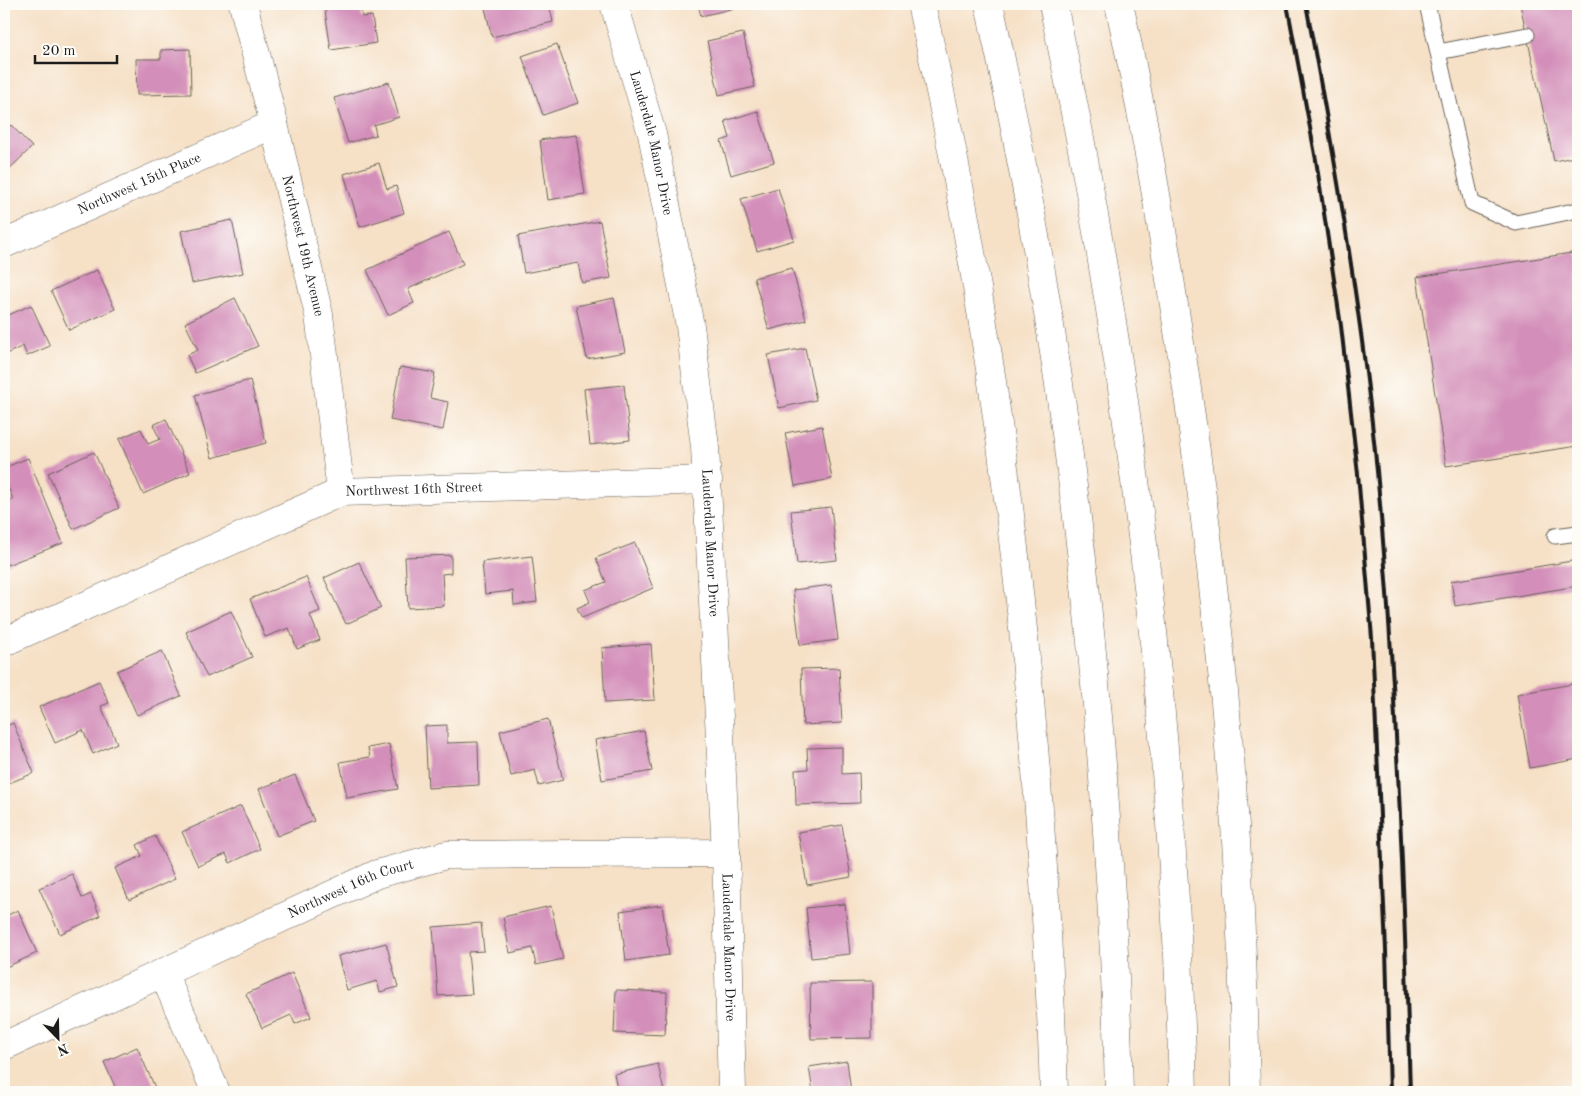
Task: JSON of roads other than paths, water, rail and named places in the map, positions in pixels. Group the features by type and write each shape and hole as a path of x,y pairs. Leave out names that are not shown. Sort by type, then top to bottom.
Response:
{"main road":[{"name":"Northwest 19th Avenue","path":"243,4 274,124 319,315 341,492"},
{"name":"Lauderdale Manor Drive","path":"614,4 652,134 688,317 705,447 726,853 732,1092"},
{"path":"921,4 964,212 1010,509 1030,706 1045,902 1054,1092"},
{"path":"989,4 1030,208 1062,402 1075,503 1097,701 1105,801 1116,994 1119,1092"},
{"path":"1053,4 1080,141 1115,338 1144,540 1172,842 1182,1092"},
{"path":"1105,4 1136,82"},
{"path":"1119,4 1136,82 1154,182 1187,383 1213,584 1232,785 1244,992 1246,1092"},
{"name":"Northwest 15th Place","path":"4,244 274,124"},
{"name":"Northwest 16th Street","path":"4,642 341,492 708,480"},
{"name":"Northwest 16th Court","path":"4,1046 376,874 446,855 726,853"},
{"path":"163,973 216,1092"}],"lane":[{"path":"1427,4 1472,203 1516,223 1578,210"},
{"path":"1438,52 1527,35"},
{"path":"1555,536 1578,533"}],"railway":[{"path":"1287,4 1316,160 1341,326 1358,474 1372,638 1386,950 1390,1092"},
{"path":"1306,4 1356,295 1377,471 1384,549 1398,782 1410,1092"}]}
